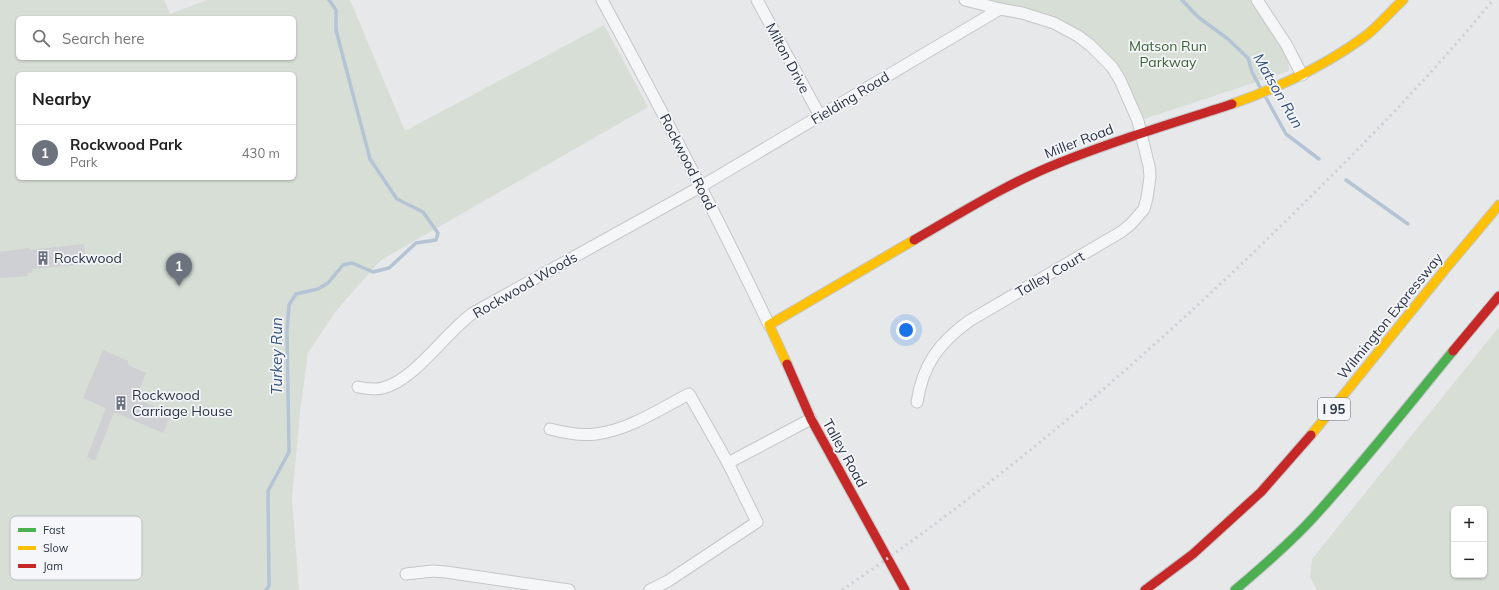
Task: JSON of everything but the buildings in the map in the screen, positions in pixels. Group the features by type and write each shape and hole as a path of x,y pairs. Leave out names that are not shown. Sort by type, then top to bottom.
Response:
{"main road":[{"name":"Miller Road","path":"770,325 1012,185 1059,163 1141,133 1271,89 1302,76 1321,66 1362,40 1373,31 1403,0"},
{"name":"Wilmington Expressway","path":"1145,590 1214,535 1260,492 1298,452 1499,205"},
{"path":"1235,590 1264,565 1310,520 1362,461 1499,296"},
{"name":"Talley Road","path":"770,325 810,419 906,590"}],"street":[{"name":"Rockwood Road","path":"602,0 735,252 770,325"},
{"name":"Milton Drive","path":"757,0 820,116"},
{"name":"Talley Court","path":"917,402 922,380 931,359 938,348 956,330 1121,232 1138,216 1144,208 1150,177 1149,166 1138,121 1120,80 1112,67 1090,45 1078,36 1054,23 1022,13 965,0"},
{"path":"1257,0 1286,44 1302,76"},
{"name":"Fielding Road","path":"700,187 1000,9"},
{"name":"Rockwood Woods","path":"358,387 370,389 382,388 400,380 437,348 453,329 473,314 700,187"},
{"path":"550,430 580,434 595,434 610,431 628,425 689,394 728,463 757,522 668,581 650,590"},
{"path":"728,463 810,419"},
{"path":"406,574 433,571 446,572 569,590"}],"green space":[{"path":"0,0 164,0 170,14 207,0 350,0 405,131 604,25 648,107 381,260 335,312 308,353 300,412 292,499 299,590 0,590"},
{"name":"Matson Run Parkway","path":"989,0 1256,0 1286,44 1289,71 1138,121 1120,80 1078,36"},
{"path":"1499,327 1499,590 1317,590 1310,577 1312,559"}],"waterway":[{"name":"Turkey Run","path":"266,590 269,586 268,491 289,452 287,332 289,305 296,294 318,289 328,283 343,265 352,263 373,272 389,268 416,243 436,240 438,233 423,212 397,199 370,159 336,30 336,10 329,0"},
{"name":"Matson Run","path":"1182,0 1198,17 1228,39 1248,58 1252,72 1261,89"},
{"name":"Matson Run","path":"1265,96 1286,134 1319,159"},
{"name":"Matson Run","path":"1346,180 1408,224"}],"railway":[{"path":"842,590 905,546 966,500 1085,405 1143,355 1255,251 1333,174 1427,77 1493,0"}],"traffic: fast":[{"path":"1235,590 1284,547 1330,500 1453,351"}],"traffic: slow":[{"path":"1232,104 1285,83 1336,56 1368,34 1403,0"},
{"path":"1311,435 1499,205"},
{"path":"787,364 769,325 914,240"}],"traffic: jam":[{"path":"914,240 985,199 1040,171 1102,147 1232,104"},
{"path":"1453,351 1499,296"},
{"path":"787,364 811,419 905,590"},
{"path":"1145,590 1193,554 1261,492 1311,435"}],"place":[{"name":"Rockwood","path":"43,258"},
{"name":"Rockwood Park","path":"179,286"},
{"name":"Rockwood Carriage House","path":"121,403"}]}
